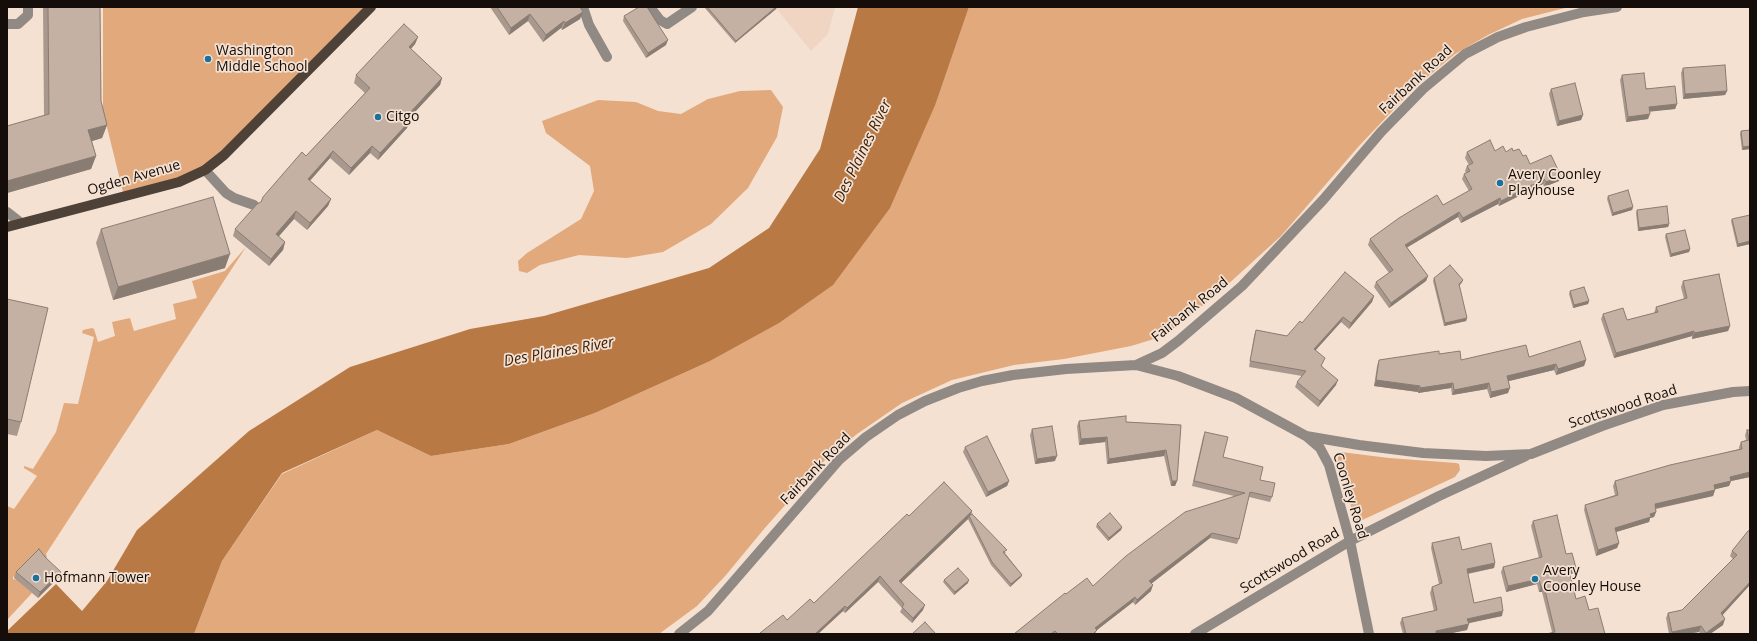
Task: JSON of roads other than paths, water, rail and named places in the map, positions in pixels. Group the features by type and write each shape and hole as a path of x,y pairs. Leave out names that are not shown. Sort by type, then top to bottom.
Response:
{"main road":[{"name":"Ogden Avenue","path":"7,227 179,182 205,170 224,155 371,7"}],"street":[{"path":"7,24 18,24 28,14 28,7"},
{"path":"583,7 589,25 607,57"},
{"path":"650,7 660,20 667,24 692,7"},
{"name":"Fairbank Road","path":"679,634 708,611 839,460 866,437 898,415 938,396 982,381 1013,375 1066,369 1136,365 1162,353 1178,342 1242,286 1323,200 1381,132 1423,89 1465,54 1498,38 1526,27 1584,12 1617,7"},
{"path":"205,170 226,193 234,198 254,205"},
{"path":"7,212 21,223"},
{"name":"Coonley Road","path":"1136,365 1178,376 1236,398 1306,436 1320,448 1328,464 1350,542 1369,634"},
{"name":"Scottswood Road","path":"1195,634 1350,542 1439,496 1531,454 1602,426 1663,405 1733,392 1750,392"},
{"name":"Scottswood Road","path":"1306,436 1359,445 1423,453 1486,456 1531,454"}],"water":[{"name":"Des Plaines River","path":"858,7 969,7 936,103 890,208 833,285 779,323 708,362 595,413 509,444 431,456 377,430 282,473 222,561 194,634 7,634 7,631 56,584 82,611 107,581 137,530 249,431 350,367 470,329 544,316 709,268 769,228 820,149"}],"place":[{"name":"Washington Middle School","path":"208,59"},
{"name":"Citgo","path":"378,117"},
{"name":"Avery Coonley Playhouse","path":"1500,183"},
{"name":"Hofmann Tower","path":"36,578"},
{"name":"Avery Coonley House","path":"1535,579"}]}
